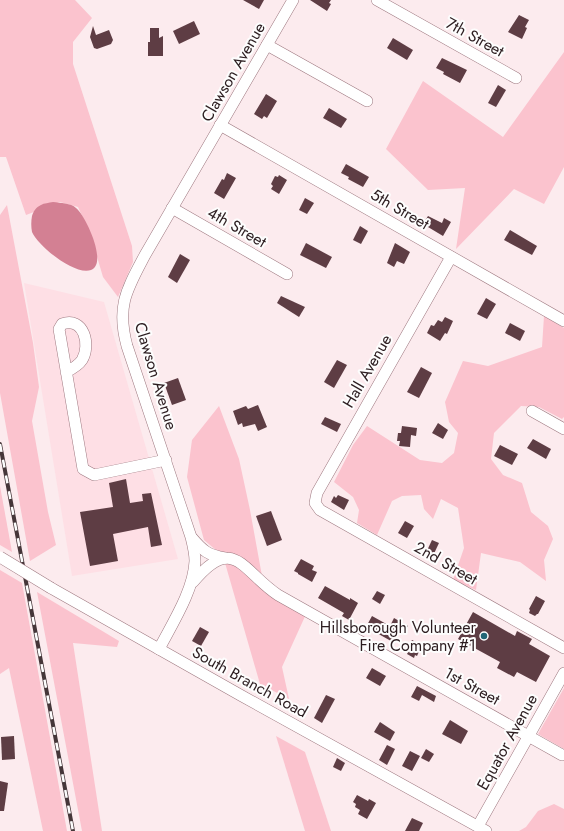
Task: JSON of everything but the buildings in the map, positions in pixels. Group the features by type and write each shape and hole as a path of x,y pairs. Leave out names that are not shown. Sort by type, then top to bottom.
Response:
{"street":[{"name":"Clawson Avenue","path":"159,649 187,594 191,584 195,562 191,537 122,329 122,310 125,296 132,280 172,208 293,0"},
{"name":"7th Street","path":"377,0 516,78"},
{"path":"267,44 366,101"},
{"name":"5th Street","path":"220,125 564,321"},
{"name":"4th Street","path":"172,208 287,274"},
{"name":"Hall Avenue","path":"316,503 317,493 451,257"},
{"path":"66,372 83,469 94,475 166,460"},
{"path":"532,411 564,429"},
{"name":"2nd Street","path":"316,503 320,510 564,648"},
{"name":"1st Street","path":"191,537 201,549 206,552 215,556 234,559 242,563 267,588 278,595 562,756"},
{"name":"South Branch Road","path":"0,557 159,649 482,829"},
{"path":"191,584 203,570 225,558"},
{"name":"Equator Avenue","path":"482,829 528,736 564,673"}],"shaded area":[{"path":"0,0 75,0 92,18 73,42 73,64 132,246 133,262 118,297 103,277 90,233 78,207 60,202 26,215 6,157 0,157"},
{"path":"564,52 564,167 544,204 514,189 456,249 465,188 428,190 386,149 423,81 503,137"},
{"path":"53,202 74,206 85,220 94,240 96,250 96,266 91,270 84,271 76,269 67,264 49,252 32,232 32,214 42,204"},
{"path":"7,205 33,343 39,387 32,421 48,512 56,545 30,561 0,393 0,215"},
{"path":"24,283 104,302 178,559 72,576"},
{"path":"544,316 564,328 564,417 562,419 539,407 521,406 494,433 491,459 503,475 522,483 531,512 548,526 553,539 544,560 546,581 520,562 481,553 476,590 453,580 464,548 458,508 441,499 433,519 424,509 421,495 402,496 392,501 377,535 357,523 359,510 353,497 334,482 353,445 367,426 420,460 442,463 454,453 458,433 449,422 445,402 463,361 488,366 542,347"},
{"path":"219,406 239,459 264,587 307,612 282,667 289,699 260,684 223,556 204,540 187,477 192,440"},
{"path":"0,486 12,552 0,545"},
{"path":"0,570 22,583 67,831 43,831 9,668 0,674"},
{"path":"37,592 119,641 117,647 73,643 102,831 82,831"},
{"path":"564,688 564,749 538,734"},
{"path":"276,736 305,752 331,831 305,831"},
{"path":"554,804 564,809 564,831 519,831 526,827 538,811"}],"railway":[{"path":"0,444 73,831"}],"place":[{"name":"Hillsborough Volunteer Fire Company #1","path":"484,636"}]}
